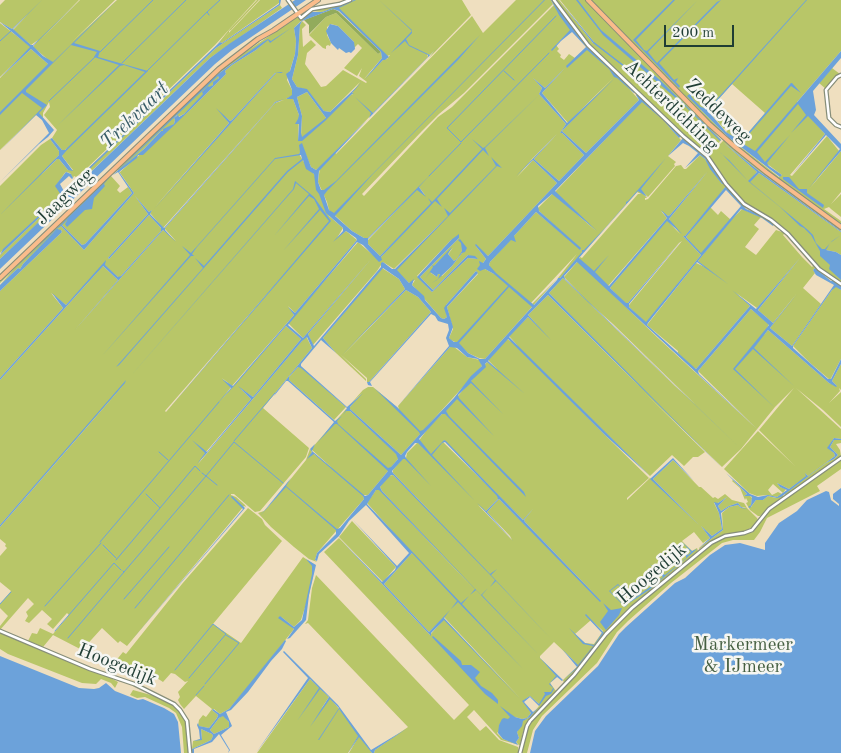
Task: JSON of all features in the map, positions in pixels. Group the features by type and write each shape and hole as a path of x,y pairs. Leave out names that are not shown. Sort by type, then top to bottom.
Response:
{"main road":[{"path":"298,14 318,0"},
{"name":"Zeddeweg","path":"588,0 724,138 766,172 841,227"},
{"name":"Jaagweg","path":"0,278 214,73 237,54 298,14"}],"street":[{"path":"289,1 301,18 312,9 328,7 350,0"},
{"name":"Achterdichting","path":"554,0 592,50 707,157 726,184 746,206 777,224 818,269 841,284"},
{"path":"841,75 837,77 826,92 829,118 841,127"},
{"name":"Hoogedijk","path":"520,753 530,721 582,666 612,628 638,602 714,541 725,536 752,530 769,509 841,458"},
{"name":"Hoogedijk","path":"0,631 90,669 134,684 174,704 187,721 190,753"}],"green space":[{"path":"5,0 79,0 41,39 80,0 115,0 72,42 117,0 256,0 215,45 85,170 73,178 70,173 66,172 56,186 62,194 0,253 0,186 41,145 50,139 59,151 59,155 41,175 58,158 68,170 73,170 62,156 67,148 62,150 52,138 57,130 44,115 50,107 49,102 43,113 43,118 38,113 0,150 0,78 31,49 48,64 51,62 33,47 38,40 31,45 13,30 28,14 12,29 0,22 0,5"},
{"path":"257,0 259,0 229,33 260,0 279,0 279,3 216,46"},
{"path":"354,0 462,0 471,15 429,58 434,51 430,55 427,54 428,57 335,152 336,154 472,16 483,33 516,0 551,0 553,4 464,93 422,131 362,194 364,196 438,117 452,107 554,5 572,29 556,45 559,49 557,51 561,55 560,57 564,60 569,54 575,58 587,47 639,100 586,153 562,131 613,78 568,123 542,93 565,68 545,88 533,78 542,88 539,94 566,124 560,133 584,155 559,181 534,159 557,134 532,159 517,177 533,160 557,183 488,256 475,245 486,259 478,269 485,269 494,274 489,265 490,262 536,212 580,249 537,209 554,194 596,231 555,192 642,101 681,140 668,156 676,162 675,166 648,197 640,190 647,198 645,200 648,199 676,166 681,165 686,169 700,155 705,159 722,184 724,183 726,186 710,207 718,215 721,211 731,220 742,209 761,217 754,225 759,229 745,247 756,255 776,230 785,233 783,235 802,257 815,268 813,270 815,273 803,288 821,304 792,346 770,328 797,293 773,323 758,310 800,258 757,308 736,293 750,306 696,369 690,365 678,351 647,325 696,263 705,267 698,261 729,222 701,254 686,237 709,208 683,236 701,255 646,323 629,305 682,241 628,303 626,304 610,288 667,220 680,234 669,219 708,171 670,215 668,216 661,211 667,218 608,286 579,259 580,257 582,258 638,194 641,194 637,192 584,252 583,250 560,278 558,278 577,254 531,303 557,279 485,359 468,353 449,338 453,329 447,307 478,274 476,271 446,305 447,317 444,319 412,285 415,280 409,283 396,270 445,219 394,269 383,262 313,345 308,334 372,258 303,338 288,323 358,242 373,255 381,257 408,228 380,256 368,244 368,240 417,189 368,238 364,238 352,231 329,210 318,182 320,167 316,170 311,167 303,148 299,154 314,174 329,216 343,228 337,238 346,231 357,240 295,313 288,306 294,315 232,386 222,378 231,387 222,399 286,326 301,339 253,397 240,388 251,399 198,464 306,336 312,348 263,408 309,448 306,457 260,511 255,512 234,494 231,494 246,507 244,506 127,646 120,641 118,643 102,628 82,650 53,635 43,647 28,641 32,633 37,634 40,628 53,634 69,615 67,613 53,629 47,624 52,619 42,610 29,623 25,621 28,616 26,612 34,604 28,598 0,630 0,626 8,616 0,608 0,604 11,591 0,582 0,556 7,548 6,544 0,539 0,527 127,381 0,525 0,380 100,270 66,305 51,293 63,308 0,378 0,291 62,232 61,230 58,230 20,269 18,268 0,285 14,269 0,283 0,281 111,176 120,186 117,190 120,193 128,187 132,193 85,244 82,245 62,225 41,243 61,226 84,250 134,193 118,170 112,175 116,170 213,78 207,85 218,75 219,78 184,114 178,117 177,115 174,118 174,124 161,131 120,172 190,110 226,74 225,71 265,42 215,76 228,64 297,17 302,20 294,28 295,54 287,80 292,90 292,96 286,99 293,99 299,115 298,141 301,136 302,116 297,97 307,92 326,118 353,95 352,93 360,82 330,112 324,111 307,90 297,87 292,79 298,55 300,25 302,21 306,25 302,29 303,47 311,40 316,45 307,53 305,64 321,87 326,86 343,70 367,82 359,76 362,68 357,76 344,68 362,48 358,44 354,48 354,42 338,26 331,24 327,27 327,35 331,43 330,46 326,46 326,49 309,35 326,17 336,13 378,54 381,52 382,58 364,79 390,55 387,56 337,7 322,12 314,10 346,4","holes":["276,73 154,208 229,123 224,116 230,121","284,100 275,103 165,228 176,241 163,230 74,331 118,280 103,266 119,278 161,231 161,228 149,215 108,258 148,214 135,196 149,212 152,210 150,213 163,228 275,102","459,238 420,277 433,290 468,255 478,259 468,258 432,292 417,276 451,240","453,248 448,254 454,261 462,253 442,276 438,273 437,277 431,273 436,264","287,271 166,412 165,411"]},
{"path":"555,0 559,0 593,43 560,0 586,0 721,140 718,146 724,140 760,169 841,228 841,231 723,142 757,172 750,181 759,173 841,232 841,255 826,250 841,267 841,283 822,270 792,237 770,217 744,204 697,145 691,142 587,43"},
{"path":"591,0 841,0 841,51 797,102 825,134 790,175 792,176 827,136 839,151 810,188 841,151 841,192 831,204 841,194 841,217 829,207 824,209 841,221 841,225 761,167 730,141 728,137 779,177 782,175 762,160 755,151 726,132 729,129 742,140 765,113 732,84 714,104 731,121 724,129 708,110 701,110 725,134 719,132"},
{"path":"280,5 282,8 210,58 78,184 76,182 85,174 75,181 213,49 115,145 216,48"},
{"path":"333,9 338,11 381,52 378,54 336,13 326,17 309,34 309,25 304,20"},
{"path":"0,23 31,47 0,77"},
{"path":"832,68 840,74 836,76 826,89 819,83"},
{"path":"65,193 69,194 0,259 0,255"},
{"path":"578,261 757,429 698,371 751,309 769,324 764,335 768,330 829,383 837,386 832,381 841,364 841,390 839,388 840,391 829,403 841,392 841,427 796,388 841,429 841,439 834,438 828,448 835,456 808,476 805,473 807,476 789,489 777,483 780,487 786,489 783,493 773,484 768,490 772,495 778,492 782,494 777,497 757,496 749,493 724,469 758,431 795,466 759,430 794,388 775,407 741,449 722,467 644,392 705,452 698,457 693,457 684,466 672,455 650,476 531,360 649,478 627,500 650,478 699,525 653,479 673,460 699,487 713,498 718,499 725,494 732,500 744,503 747,508 741,507 738,503 721,511 718,506 727,497 718,503 714,503 719,513 722,529 712,536 701,526 710,538 703,543 694,532 682,541 692,551 697,548 698,551 653,588 614,624 564,683 563,680 578,666 572,659 554,642 540,656 558,676 550,683 556,691 528,722 520,745 501,740 474,710 467,717 480,731 486,726 499,740 518,747 519,753 374,753 375,750 408,727 308,623 305,624 308,620 312,588 316,575 454,720 469,705 324,552 339,538 430,635 444,619 521,699 444,617 429,632 384,584 412,553 367,503 376,490 379,489 475,590 380,487 388,476 393,475 443,525 393,473 393,470 403,458 406,458 407,453 487,362 498,370 488,360 507,339 518,346 509,336 528,317 539,327 528,315 548,295 640,387 549,293 563,278 587,301 564,277","holes":["588,302 695,404 675,386","444,440 523,520 533,509 524,520 525,522 601,601 499,499 487,512 512,540 478,505 486,511 498,499 498,496 443,442","591,620 603,631 594,644 585,643 575,634","530,696 539,706 530,717 522,721 517,732 519,738 516,742 518,744 503,739 497,733 499,725 515,717 527,718 531,713 523,701"]},
{"path":"382,268 399,279 405,289 343,355 406,290 418,297 431,312 367,382 367,378 340,354 366,381 323,338"},
{"path":"834,287 841,290 841,359 830,380 793,346"},
{"path":"453,346 467,357 480,360 482,366 401,455 350,409 362,393 348,407 363,390 373,387 399,409 398,406 450,347"},
{"path":"298,367 301,367 346,407 334,420 289,380 289,377"},
{"path":"347,408 346,410 350,411 398,455 398,459 368,495 363,495 364,499 317,553 315,560 317,562 309,559 294,547 258,513 268,507 306,460 310,449 311,454 314,454 332,468 311,449"},
{"path":"834,440 841,440 841,443 836,444 841,456 786,495 784,494 838,455 830,447"},
{"path":"841,459 841,469 817,486 820,491 767,518 754,540 733,540 722,543 671,583 628,621 617,632 597,663 542,716 533,730 527,753 521,753 526,731 534,718 583,666 612,629 633,608 713,543 721,538 753,532 770,510"},
{"path":"733,480 747,494 744,496 752,498 749,507 751,507 756,500 763,500 768,496 776,498 783,495 784,497 758,516 750,510 746,503 748,502 746,498 745,500 740,488"},
{"path":"738,505 741,508 747,508 757,518 758,520 755,525 744,532 721,536 699,549 723,530 722,513 729,507"},
{"path":"248,508 262,519 265,525 282,541 213,624 241,643 303,557 315,565 309,595 301,620 294,627 280,616 294,629 253,681 229,709 220,714 214,709 212,710 218,715 209,728 198,726 199,720 203,715 206,717 212,709 196,696 184,709 178,700 180,697 178,692 188,681 185,682 171,673 163,682 145,670 142,673 134,668 130,672 114,663 123,652 126,654 182,584"},
{"path":"352,521 396,567 383,582 339,537"},
{"path":"0,633 118,682 115,688 111,683 101,679 96,684 82,683 8,654 0,649"},
{"path":"310,679 329,697 321,709 330,698 359,735 348,753 257,753"},
{"path":"133,690 158,697 175,706 182,713 186,722 190,753 184,753 182,727 176,713 145,697 137,698 130,695"},
{"path":"223,715 229,722 229,727 214,734 210,730"},
{"path":"201,729 213,736 211,740 192,749 193,741 202,739"},
{"path":"359,736 367,745 372,753 349,753"}],"water":[{"path":"42,0 13,29 31,45 80,0 33,46 43,56 53,62 117,0 74,43 100,51 98,57 148,71 62,156 73,171 68,170 57,159 0,215 59,155 59,151 50,139 52,138 62,150 65,150 145,72 124,65 120,66 57,126 119,65 94,57 97,52 71,45 26,90 26,92 47,105 39,113 54,130 0,182 49,133 42,120 36,115 0,151 42,108 22,93 0,115 0,112 48,64 31,49 0,78 30,47 0,22 12,29"},
{"path":"279,0 281,0 280,5 216,48 75,183 220,42 222,43 279,4"},
{"path":"295,0 306,0 232,50 215,64 0,269 0,259 210,58"},
{"path":"356,0 339,8 389,57 383,60 365,79 382,58 381,52 339,11 333,9 302,21 300,25 298,55 292,79 297,87 307,89 324,111 330,112 361,83 352,93 354,94 325,121 302,141 298,141 299,124 295,124 299,115 293,99 286,99 292,95 286,74 290,71 295,54 294,28 311,12 322,12","holes":["307,92 326,118 302,137 302,116 297,97"]},
{"path":"379,0 412,30 412,31"},
{"path":"545,0 372,175 335,216 352,231 364,238 368,238 431,174 419,187 426,197 417,190 368,239 368,244 380,256 431,203 428,198 432,202 482,149 472,139 483,148 485,147 539,95 485,148 489,156 483,150 437,199 442,207 435,201 381,257 382,260 379,262 363,245 357,242 288,325 303,338 372,258 308,334 314,346 381,267 381,263 383,262 392,269 395,269 448,216 444,208 450,213 496,166 491,157 502,168 497,166 397,270 409,283 414,279 412,285 444,319 447,317 444,308 446,305 476,271 478,273 447,307 453,327 449,338 457,342 508,286 485,269 480,271 477,269 480,265 479,261 483,263 486,259 475,245 488,256 557,183 533,160 516,176 557,134 534,159 559,181 584,155 560,133 566,124 539,94 542,88 533,78 545,88 565,68 542,93 567,123 614,79 562,131 586,153 639,100 637,94 681,136 679,138 663,120 642,102 555,191 597,231 552,194 538,206 539,211 581,248 580,250 536,212 514,236 516,242 511,240 489,265 534,305 666,158 641,189 647,197 638,191 579,258 594,271 609,255 595,272 609,286 667,218 661,210 668,216 670,215 708,171 669,219 682,234 667,221 610,288 628,303 682,240 629,304 629,307 646,322 701,255 683,236 685,236 726,186 746,209 764,216 774,224 773,226 762,218 741,209 698,261 728,284 697,262 647,325 696,369 750,306 732,290 756,309 800,258 758,310 773,323 797,294 770,328 792,346 834,285 816,275 813,270 815,268 831,281 841,286 841,290 836,287 832,290 793,346 828,379 831,379 841,359 841,364 832,381 837,386 829,383 768,330 754,348 794,386 753,349 735,369 774,407 733,369 769,325 751,309 698,371 757,429 577,262 564,276 565,279 740,448 563,278 549,293 721,467 548,295 528,315 551,340 528,317 509,337 650,476 606,436 508,339 488,361 525,394 487,362 485,364 486,367 471,381 503,414 471,383 458,395 494,436 457,399 446,411 524,492 526,497 445,414 442,414 419,439 431,454 444,440 446,441 523,520 533,509 524,520 525,522 601,601 499,499 487,512 514,542 477,503 486,511 498,499 497,496 445,442 432,455 475,501 418,443 415,443 407,452 406,458 431,486 405,459 392,471 393,473 490,574 497,569 491,575 552,640 496,581 490,587 495,580 393,475 380,487 382,491 481,595 488,588 482,595 538,654 476,590 470,595 475,589 379,490 376,490 367,504 461,603 469,596 462,604 523,669 458,602 451,609 457,601 412,553 384,584 429,632 450,610 444,618 521,700 444,620 431,633 431,636 339,538 382,582 396,567 353,520 397,566 409,553 366,505 349,521 339,536 319,554 317,561 315,560 317,553 336,534 336,530 286,487 260,516 291,478 286,486 337,529 340,528 364,499 363,496 314,454 307,459 312,452 310,449 315,444 312,451 365,496 368,495 388,471 337,424 317,443 334,422 288,381 274,396 276,392 312,348 307,337 197,464 205,453 192,440 207,452 251,399 238,386 253,397 301,339 286,326 236,384 214,407 231,388 222,379 233,386 294,315 288,307 295,313 357,240 346,231 333,242 343,231 343,228 326,213 316,190 314,174 306,169 303,160 288,172 116,367 203,268 195,258 204,266 287,171 302,159 301,155 275,159 197,247 192,254 194,256 191,256 102,356 190,255 182,246 191,253 275,158 299,154 299,145 302,143 311,167 316,170 367,120 319,171 318,182 321,190 324,190 336,181 480,35 458,60 327,191 324,195 329,210 334,213","holes":["726,190 741,206 701,253 686,237","383,268 399,279 405,289 342,355 406,290 418,297 431,312 367,382 368,385 372,386 370,382 431,314 438,321 448,324 449,330 446,338 449,346 398,406 450,347 457,348 467,357 478,359 482,366 471,376 454,398 420,431 397,407 374,388 420,434 401,455 350,409 363,393 347,407 301,366 321,340 336,353 323,338","509,287 532,307 485,359 480,359 468,353 459,343","298,367 301,368 347,408 343,415 346,411 350,411 396,454 398,459 388,468 338,424 337,421 342,416 335,421 289,380 289,377"]},
{"path":"551,0 581,39 635,91 634,93 614,77 609,69 587,50 567,68 566,66 586,47 572,32 551,50 570,30"},
{"path":"559,0 594,42 673,103 678,100 603,35 576,0 578,0 601,30 660,80 721,140 679,100 674,105 686,124 718,151 687,126 674,106 629,73 593,43"},
{"path":"675,0 636,40 647,51 697,1 648,52 657,63 721,0 659,63 674,80 678,78 676,82 680,86 679,88 633,40"},
{"path":"806,0 708,111 726,132 741,141 792,83 801,93 791,86 743,141 745,145 755,151 841,51 841,58 813,91 816,110 814,115 841,144 841,151 809,188 840,149 826,135 791,176 825,134 808,116 791,133 806,115 798,104 757,152 765,162 790,135 767,163 782,175 780,177 728,137 687,96 692,92 691,96 693,99 701,107 708,109"},
{"path":"330,24 338,26 354,42 355,49 351,53 346,53 339,48 338,50 331,43 326,31"},
{"path":"291,28 270,43 268,40 232,65 225,71 226,74 143,155 138,155 137,158 119,172 134,193 84,250 61,226 0,283 110,177 94,198 92,209 85,210 67,227 65,224 68,219 62,225 82,245 85,244 132,193 118,172 113,175 214,77 263,42 268,39 271,41","holes":["218,76 219,78 213,82 213,85 208,86 202,92 203,94 184,114 174,118 174,124 163,129 144,149 120,169"]},
{"path":"412,31 406,39 409,45 430,55 438,47 369,118 371,113 355,97 373,113 428,57 428,55 409,46 405,41 391,53"},
{"path":"281,72 283,73 276,73 154,209 229,123 216,108 230,121 232,120 275,73"},
{"path":"284,99 275,103 165,228 176,242 163,230 74,331 118,280 103,266 0,380 63,308 52,293 66,305 106,260 105,265 118,277 121,276 161,231 161,228 149,215 108,258 148,214 135,196 149,212 152,210 150,214 164,228 275,102"},
{"path":"683,138 705,157 724,184 722,184 705,159 700,155 685,168 698,153 683,143 668,156"},
{"path":"723,142 841,231 759,173 750,182 808,230 822,249 825,249 830,244 826,250 841,255 841,280 829,269 830,265 820,256 820,251 811,235 748,181 757,172"},
{"path":"66,172 71,174 73,178 69,176 60,184 65,193 0,255 3,249 61,195 55,186"},
{"path":"783,177 789,177 799,189 807,189 807,193 824,205 823,208 783,179"},
{"path":"295,181 314,197 331,221 166,412 329,221 320,210 283,251 319,209 314,199 309,196 274,236 309,194 296,183 294,189 128,379 293,189"},
{"path":"57,229 61,230 62,232 0,291 0,285 18,268 20,269"},
{"path":"459,234 459,238 420,277 433,290 468,255 475,256 478,259 468,258 432,292 417,277 451,240"},
{"path":"460,239 467,248 465,252 462,253 452,266 437,280 432,283 438,279 440,274 437,277 430,272 425,279 433,267 432,265 434,266 452,247 448,254 454,261 457,259 462,251 461,243 458,240"},
{"path":"126,380 125,383 0,527 0,525"},
{"path":"834,438 841,440 834,440 830,447 838,455 834,459 781,497 777,498 768,496 763,500 756,500 750,508 748,507 751,505 752,497 744,496 747,494 726,473 750,494 758,497 768,495 777,497 787,490 780,487 777,483 789,489 806,476 805,473 808,476 835,456 827,448"},
{"path":"673,458 694,481 673,460 653,479 699,525 650,479"},
{"name":"Markermeer & IJmeer","path":"841,488 841,753 530,753 535,731 546,716 598,666 619,634 675,583 685,578 710,555 725,545 740,543 765,550 765,543 779,523 797,511 807,500 826,491 829,492 831,500 839,506 833,499 833,494"},
{"path":"232,496 245,508 130,642 243,509"},
{"path":"727,497 718,506 721,511 729,506 738,503 741,507 747,509 741,508 738,505 729,507 721,513 723,530 699,548 710,538 701,526 712,536 722,529 719,513 714,502 718,503"},
{"path":"672,541 688,555 691,552 682,542 692,551 697,549 649,590 629,603 631,598 618,585 610,591 624,605 628,604 625,607 609,591 618,584 633,599 653,585 663,577 650,564 665,575 686,558"},
{"path":"306,559 316,565 309,595 306,620 287,639 294,629 278,618 280,616 294,627 302,620 312,574 312,566"},
{"path":"603,603 611,610 622,608 619,615 606,630 600,622 608,611"},
{"path":"586,614 604,633 576,669 563,680 577,667 562,649 578,665 593,646 583,644 569,628 585,643 594,645 602,633"},
{"path":"433,636 461,661 462,665 471,665 480,672 475,678 481,686 492,693 498,700 498,704 485,694"},
{"path":"285,640 282,649 248,692 231,710 226,712 232,726 221,735 230,750 228,753 229,750 219,734 212,742 194,749 194,753 192,753 192,749 211,740 213,736 201,729 202,740 193,741 200,739 198,723 199,726 209,728 218,715 213,709 220,714 229,709","holes":["223,716 229,722 229,727 214,734 210,730 219,718"]},
{"path":"284,651 338,705 371,750 406,729 375,750 374,753 372,753 359,737 348,753 358,736 339,709 318,740 339,708 330,699 310,727 329,697 320,689 297,721 319,688 310,679 256,753 308,678"},
{"path":"0,656 79,688 94,689 106,683 115,691 138,700 143,699 164,708 174,714 178,722 181,753 0,753"},
{"path":"539,657 563,680 557,677 550,683 554,689 539,706 530,697 524,702 533,712 538,708 530,717 523,721 522,726 517,732 519,738 516,742 518,745 503,739 498,733 499,725 502,719 510,717 500,706 515,717 527,718 531,713 522,701 530,696 539,704 545,694 544,692 551,692 553,688 549,684 556,676"}],"waterway":[{"path":"100,52 153,0"},
{"path":"122,63 186,0"},
{"path":"209,15 207,12 220,0"},
{"path":"147,71 207,12"},
{"path":"549,53 461,142 447,128 556,16"},
{"path":"0,41 11,31"},
{"path":"49,101 95,57"},
{"path":"504,71 514,80"},
{"path":"429,176 461,143"},
{"path":"234,441 275,393"},
{"path":"100,542 219,402"},
{"path":"202,473 206,476 234,442 283,483"},
{"path":"159,452 168,460"},
{"path":"160,508 195,466 200,471"},
{"path":"124,572 206,476 217,485"},
{"path":"116,560 160,508 146,494"},
{"path":"135,608 229,495"},
{"path":"45,606 101,543"},
{"path":"103,545 116,558"},
{"path":"124,599 169,547"},
{"path":"55,631 114,563 121,570"},
{"path":"68,638 123,571"},
{"path":"0,604 11,592"},
{"path":"175,670 213,624 226,634 189,678"},
{"path":"205,684 239,643 226,635"},
{"path":"196,695 204,686"}],"water label":[{"name":"Trekvaart","path":"135,116"}]}
